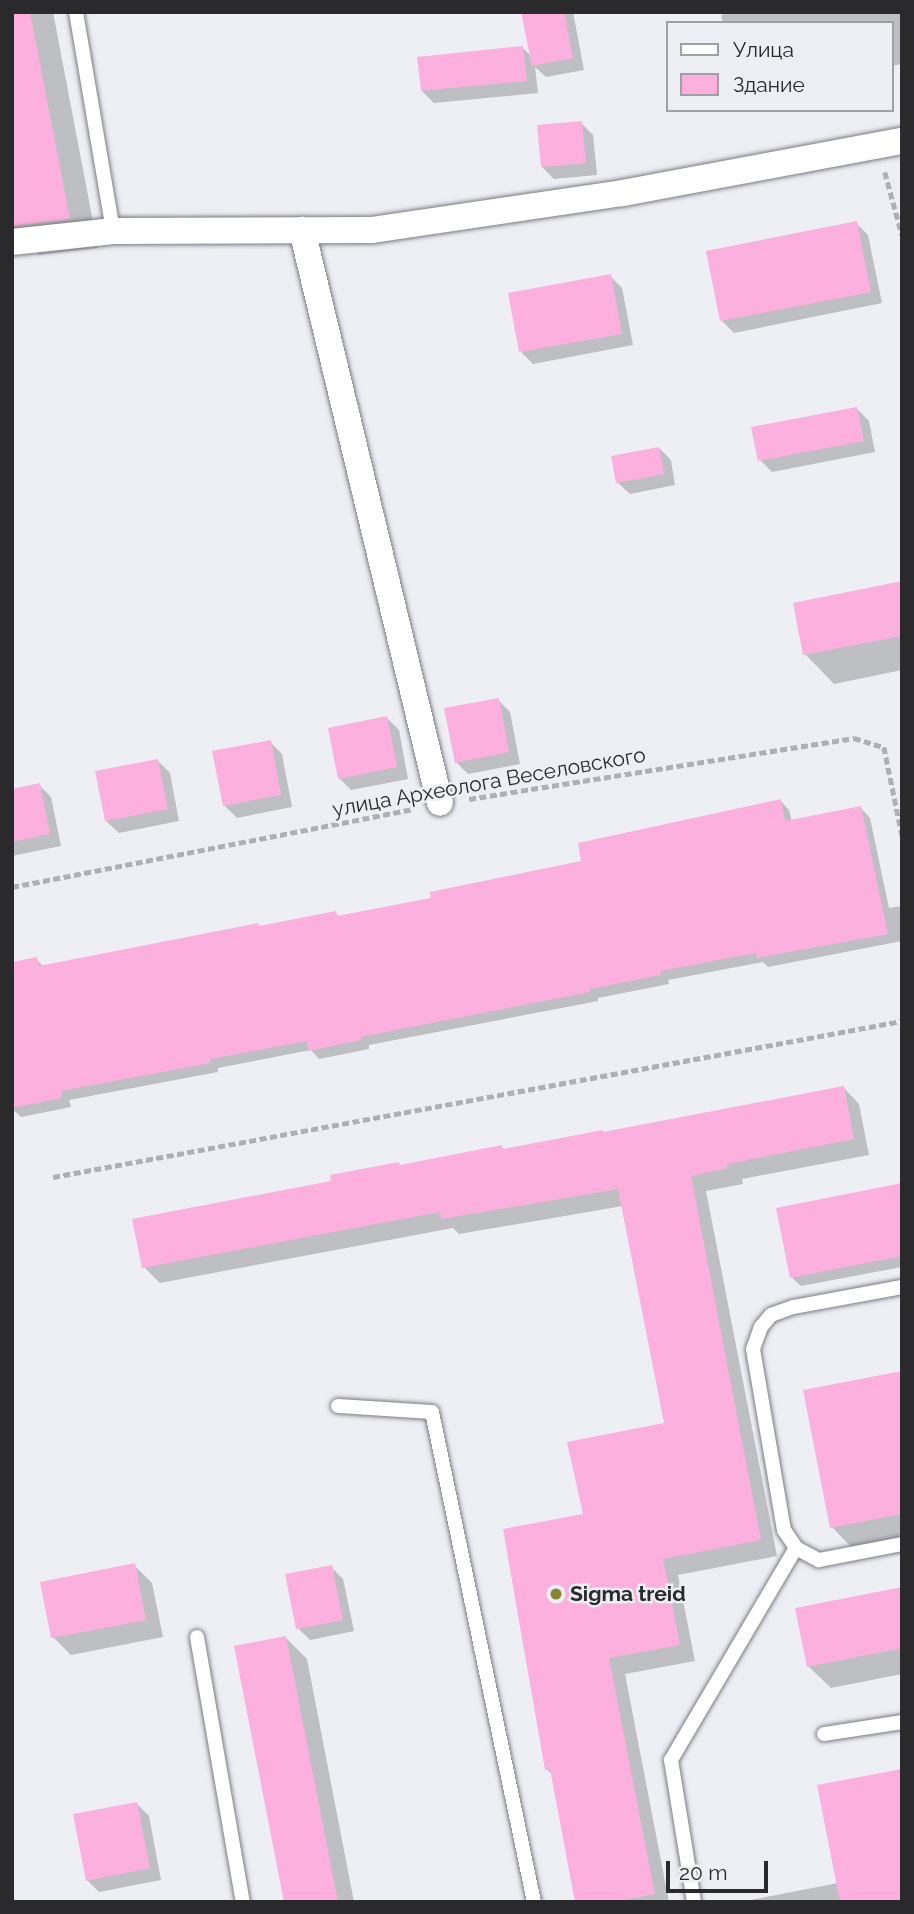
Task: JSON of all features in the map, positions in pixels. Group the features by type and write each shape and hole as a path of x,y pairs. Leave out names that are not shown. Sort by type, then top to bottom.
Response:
{"street":[{"path":"12,242 113,232 372,230 597,197 890,143"},
{"path":"302,230 440,803"}],"lane":[{"path":"76,12 113,232"},
{"path":"902,1287 793,1307 771,1315 761,1327 753,1349 783,1530 796,1548 819,1560 902,1544"},
{"path":"338,1406 432,1412 534,1902"},
{"path":"694,1902 671,1760 796,1548"},
{"path":"197,1637 243,1902"},
{"path":"824,1734 902,1722"}],"path":[{"path":"890,143 902,235"},
{"name":"улица Археолога Веселовского","path":"12,887 440,803 854,738 884,747 902,835"},
{"path":"53,1177 902,1021"}],"building":[{"path":"12,12 30,12 70,219 12,226"},
{"path":"521,12 564,12 573,58 532,66"},
{"path":"523,46 527,81 421,91 417,57"},
{"path":"582,121 586,163 541,167 537,125"},
{"path":"857,221 871,292 720,321 706,251"},
{"path":"611,274 622,334 519,352 508,293"},
{"path":"857,407 864,441 758,461 751,427"},
{"path":"659,447 664,474 616,483 611,456"},
{"path":"902,581 902,636 803,655 793,603"},
{"path":"499,698 509,752 455,763 444,708"},
{"path":"387,716 397,767 338,779 328,728"},
{"path":"271,740 281,795 223,806 212,751"},
{"path":"158,759 168,809 105,821 95,771"},
{"path":"40,783 50,834 12,842 12,789"},
{"path":"781,799 785,821 861,806 888,934 757,958 756,953 660,971 661,975 590,989 590,992 360,1037 361,1040 309,1051 307,1041 210,1059 210,1063 61,1091 62,1098 12,1108 12,962 37,957 39,966 258,923 259,926 336,911 337,916 431,898 430,892 581,861 578,843"},
{"path":"844,1086 854,1139 727,1164 728,1168 691,1176 761,1540 663,1559 680,1645 609,1658 655,1894 614,1902 575,1902 550,1769 545,1770 503,1529 583,1514 567,1442 664,1423 618,1189 441,1219 440,1212 142,1268 132,1219 331,1181 330,1175 399,1162 400,1165 502,1145 503,1149 603,1132"},
{"path":"902,1183 902,1256 790,1278 776,1208"},
{"path":"902,1371 902,1514 830,1528 803,1390"},
{"path":"135,1563 146,1620 51,1638 40,1582"},
{"path":"332,1565 343,1620 296,1629 285,1574"},
{"path":"902,1587 902,1648 807,1667 795,1608"},
{"path":"286,1636 338,1902 284,1902 234,1646"},
{"path":"902,1769 902,1902 840,1902 817,1785"},
{"path":"137,1802 150,1868 86,1881 73,1814"}],"place":[{"name":"Sigma treid","path":"556,1594"}]}
